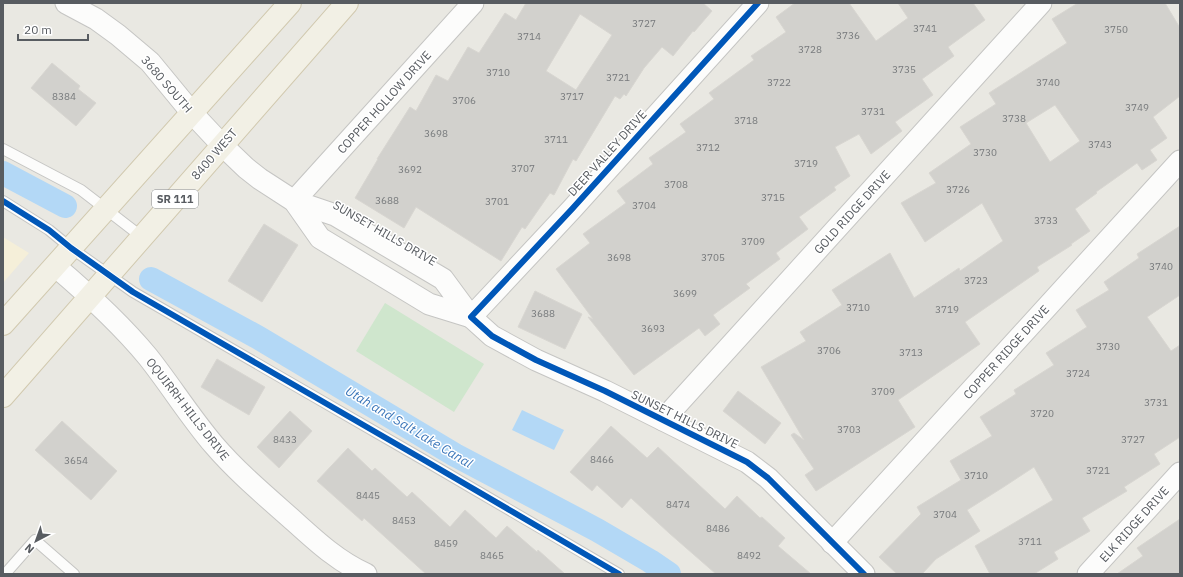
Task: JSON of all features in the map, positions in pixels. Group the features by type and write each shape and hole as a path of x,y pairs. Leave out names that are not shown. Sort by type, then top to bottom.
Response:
{"main road":[{"path":"3,324 290,3"},
{"name":"8400 WEST","path":"3,396 347,3"}],"street":[{"name":"COPPER HOLLOW DRIVE","path":"294,201 474,3"},
{"name":"DEER VALLEY DRIVE","path":"471,317 577,203 758,3"},
{"name":"GOLD RIDGE DRIVE","path":"663,420 1040,3"},
{"name":"3680 SOUTH","path":"70,4 96,19 150,62 192,113 222,145"},
{"name":"SUNSET HILLS DRIVE","path":"222,145 260,179 294,201 335,214 443,280 471,317 492,336 747,462 768,478 864,574"},
{"name":"COPPER RIDGE DRIVE","path":"832,543 1180,161"},
{"name":"SUNSET HILLS DRIVE","path":"294,201 320,238 429,304 471,317"},
{"name":"OQUIRRH HILLS DRIVE","path":"55,266 123,328 148,358 198,425 228,461 244,477 326,550 366,574"},
{"name":"ELK RIDGE DRIVE","path":"1088,574 1180,473"}],"lane":[{"path":"3,149 80,190 142,237"},
{"path":"3,201 49,230 71,248 133,292 619,574"},
{"path":"5,574 35,540 74,574"}],"shaded area":[{"path":"3,237 29,253 3,283"}],"green space":[{"path":"385,303 484,364 454,412 356,351"}],"water":[{"path":"522,410 564,430 554,450 512,430"}],"building":[{"path":"526,3 703,3 712,11 694,32 693,31 673,56 662,47 644,68 626,96 624,94 620,99 615,96 576,161 573,159 554,195 550,193 525,229 522,227 501,261 416,207 404,228 355,198 377,159 410,107 416,111 436,75 448,81 468,47 479,53 505,13 516,20","holes":["580,14 612,35 576,90 546,71"]},
{"path":"795,3 849,3 876,41 908,18 898,3 973,3 985,20 948,47 954,56 922,79 933,95 895,122 902,131 871,154 859,134 835,147 850,176 834,187 836,190 799,217 808,229 776,253 780,259 746,284 750,288 713,315 720,324 705,336 699,328 634,375 588,317 593,319 556,269 590,243 583,234 626,203 617,191 653,164 649,158 686,132 680,124 714,99 709,93 754,60 751,56 786,32 776,17"},
{"path":"1078,3 1165,3 1180,28 1180,96 1153,117 1167,138 1150,150 1157,160 1142,170 1137,163 1075,209 1090,231 1071,244 1072,245 1037,267 1039,271 965,322 980,344 898,400 915,427 816,491 805,475 814,469 791,435 794,433 804,440 761,367 806,341 800,332 842,305 832,290 890,253 914,298 959,268 960,271 1003,241 982,203 925,242 901,203 936,183 929,173 971,144 960,127 996,104 989,93 1067,43 1052,19","holes":["1055,105 1080,141 1050,162 1026,123"]},
{"path":"52,63 80,86 78,89 96,103 76,126 31,88"},
{"path":"264,224 298,245 262,302 228,281"},
{"path":"1180,226 1180,295 1147,317 1171,351 1180,345 1180,437 1154,454 1160,464 1124,487 1127,491 1082,518 1090,531 1054,552 1058,559 1034,574 990,574 975,546 1053,500 1034,467 967,510 980,531 936,559 922,574 897,574 879,557 921,514 917,507 961,480 950,461 992,436 980,417 1016,394 1014,390 1054,365 1046,353 1087,327 1076,310 1109,290 1104,282 1139,258 1137,254"},
{"path":"535,291 582,314 565,349 518,327"},
{"path":"217,359 265,387 249,415 201,387"},
{"path":"738,391 781,423 765,444 723,411"},
{"path":"290,411 312,431 279,468 257,447"},
{"path":"62,421 117,471 91,500 35,450"},
{"path":"611,426 647,458 658,447 725,509 737,496 760,518 762,517 785,538 778,546 811,574 716,574 631,498 622,508 597,485 592,491 570,472"},
{"path":"348,448 372,471 375,468 407,497 412,492 450,527 465,510 496,538 507,526 537,552 538,550 565,574 426,574 364,518 362,521 317,481"},
{"path":"1180,519 1180,574 1117,574 1143,556 1137,548"}],"waterway":[{"name":"Utah and Salt Lake Canal","path":"3,173 65,206"},
{"name":"Utah and Salt Lake Canal","path":"151,279 259,338 455,455 597,530 669,574"}],"cycle path":[{"path":"758,3 572,209 471,317 492,336 536,360 605,391 747,462 768,478 864,574"},
{"path":"3,201 49,230 71,248 133,292 619,574"}]}
